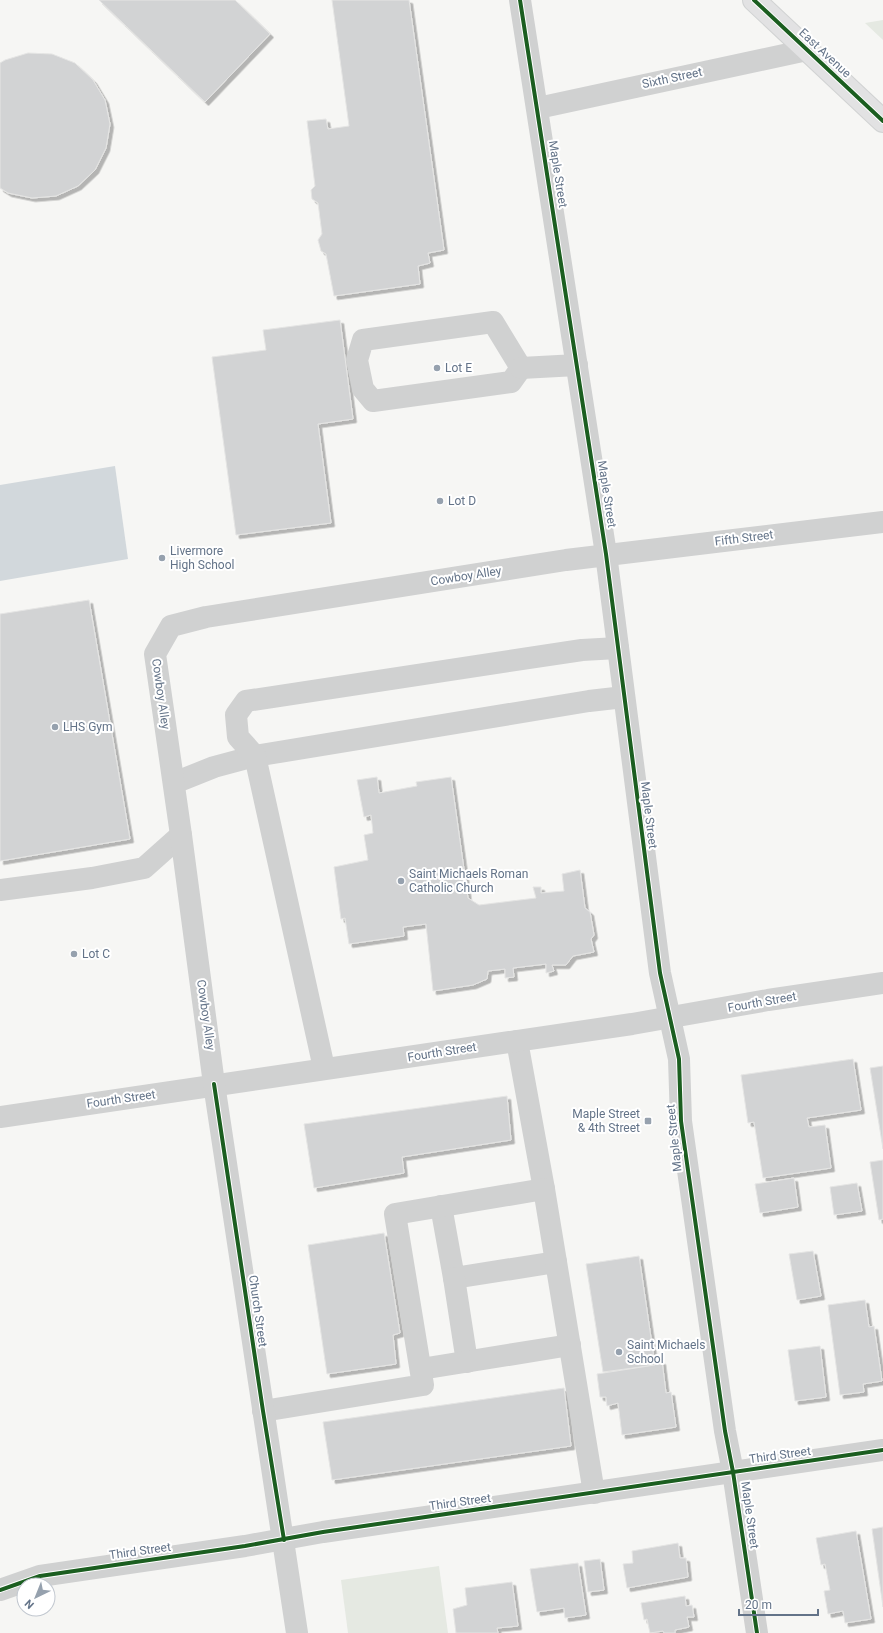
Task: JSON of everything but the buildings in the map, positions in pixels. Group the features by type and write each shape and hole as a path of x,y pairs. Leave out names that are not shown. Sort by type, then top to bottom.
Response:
{"main road":[{"name":"East Avenue","path":"754,0 883,121"}],"street":[{"name":"Maple Street","path":"520,0 538,108 606,554 660,973 679,1059 683,1137 725,1431 733,1472 757,1633"},
{"name":"Sixth Street","path":"538,108 807,50"},
{"path":"493,322 521,368 511,382 373,400 363,389 357,360 363,340 493,322"},
{"path":"521,368 577,364"},
{"name":"Fifth Street","path":"606,554 883,522"},
{"name":"Cowboy Alley","path":"214,1084 182,835 155,654 171,626 206,617 606,554"},
{"path":"324,1068 255,756 238,737 236,715 246,701 582,650 618,648"},
{"path":"174,783 214,767 255,756 589,701 624,697"},
{"path":"0,890 92,878 144,868 182,835"},
{"name":"Fourth Street","path":"0,1117 178,1091 214,1084 517,1041 883,983"},
{"path":"517,1041 544,1189 594,1493"},
{"name":"Church Street","path":"214,1084 297,1633"},
{"path":"263,1411 424,1384 395,1214 544,1189"},
{"path":"442,1206 467,1362"},
{"path":"454,1278 556,1262"},
{"path":"421,1369 570,1345"},
{"name":"Third Street","path":"0,1590 40,1576 284,1540 323,1532 883,1450"}],"shaded area":[{"path":"883,20 883,40 865,23"},
{"path":"115,466 128,559 0,581 0,485"},
{"path":"439,1566 448,1633 348,1633 341,1580"}],"cycle path":[{"path":"520,0 606,554 660,973 679,1059 681,1121 725,1431 733,1472 757,1633"},
{"path":"754,0 883,121"},
{"path":"214,1084 284,1540"},
{"path":"0,1590 40,1576 245,1546 323,1532 883,1450"}],"place":[{"name":"Lot E","path":"437,368"},
{"name":"Lot D","path":"440,501"},
{"name":"Livermore High School","path":"162,558"},
{"name":"LHS Gym","path":"55,727"},
{"name":"Saint Michaels Roman Catholic Church","path":"401,881"},
{"name":"Lot C","path":"74,954"},
{"name":"Maple Street & 4th Street","path":"648,1121"},
{"name":"Saint Michaels School","path":"619,1352"}]}
